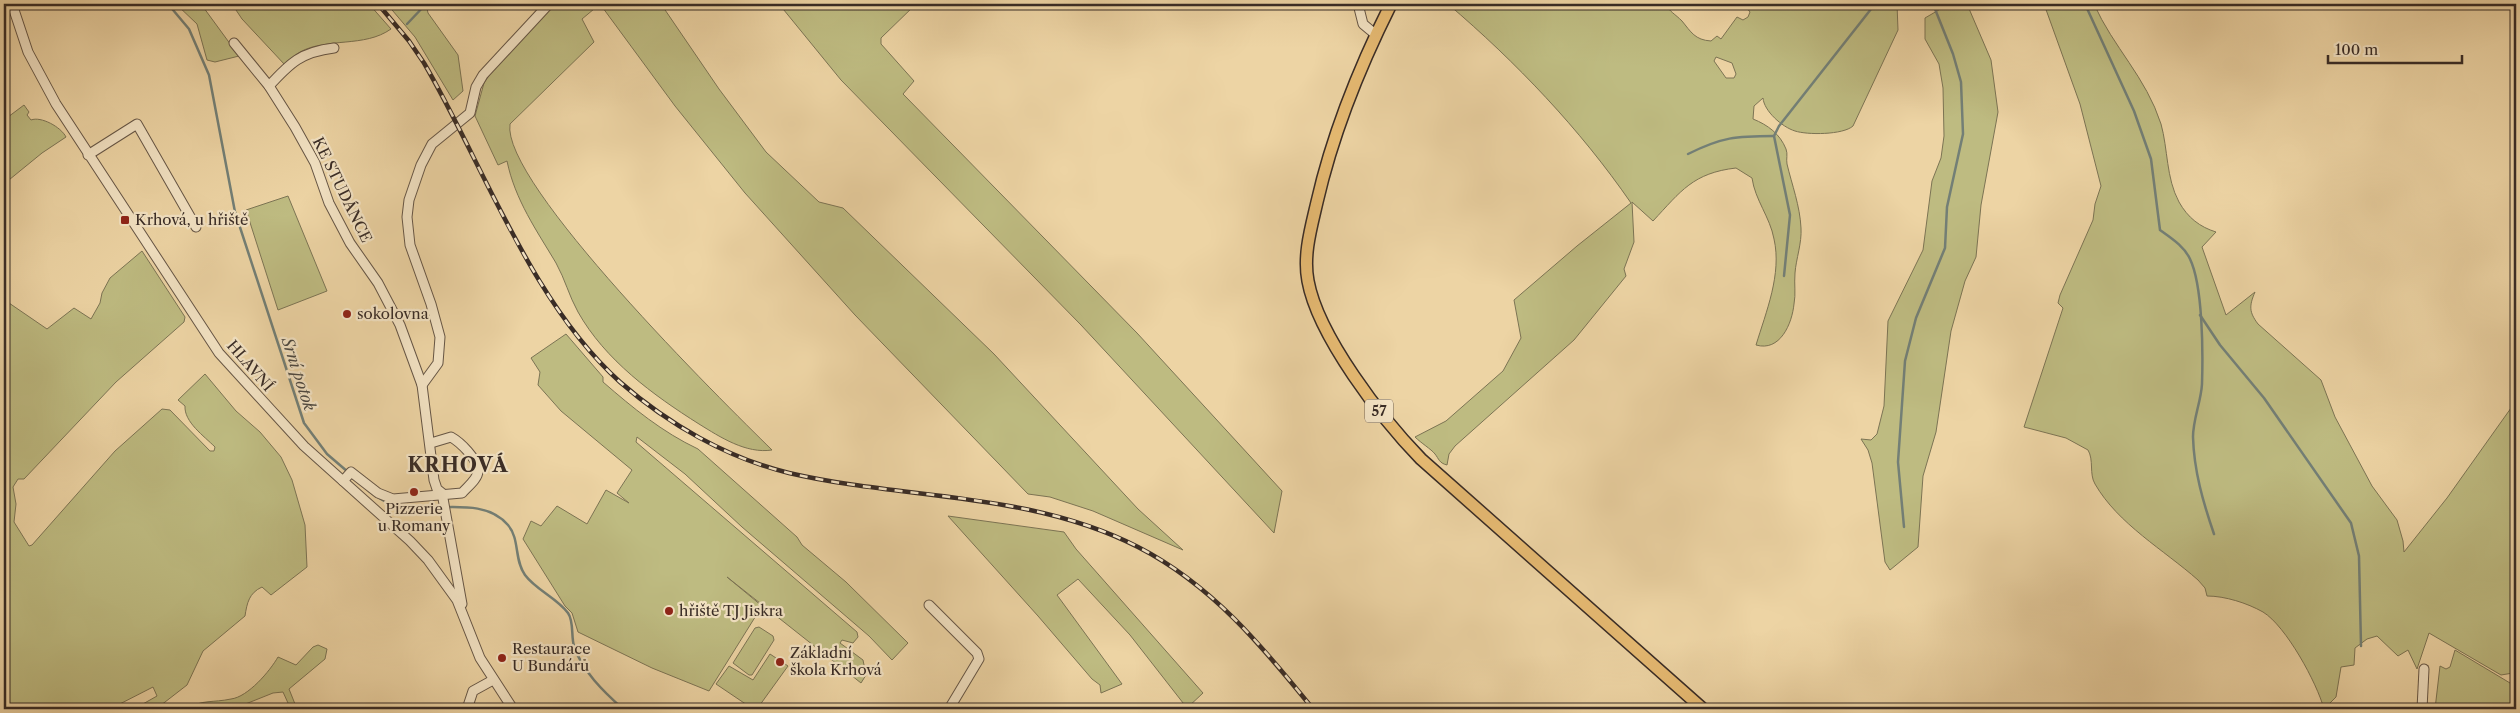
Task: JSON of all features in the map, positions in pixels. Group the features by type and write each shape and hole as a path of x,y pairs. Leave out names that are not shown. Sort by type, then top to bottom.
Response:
{"main road":[{"name":"57","path":"1391,4 1375,34 1338,124 1310,232 1306,270 1317,310 1345,360 1385,419 1408,446 1483,516 1669,676 1703,709"}],"street":[{"name":"HLAVNÍ","path":"12,4 28,52 88,155 218,352 304,446 347,477 420,551 463,611 476,648 493,680 513,709"},
{"path":"1358,4 1363,24 1375,34"},
{"path":"422,385 438,363 440,338 431,304 410,245 407,217 409,200 432,144 470,113 476,87 487,69 548,5"},
{"name":"KE STUDÁNCE","path":"234,43 269,86 315,163 329,203 350,243 378,283 397,318 422,385 431,443"},
{"path":"269,86 289,64 298,58 319,50 334,48"},
{"path":"88,155 137,124 196,227"},
{"path":"347,477 378,494 393,499 443,497 462,493 475,479 478,470 475,462 451,437 431,443 434,480 437,489 443,497 463,611"},
{"path":"929,605 977,653 978,659 950,709"},
{"path":"2422,709 2421,694 2424,669"},
{"path":"468,709 473,691 493,680"}],"shaded area":[{"path":"176,4 201,4 239,56 215,62 207,60 197,24"},
{"path":"232,4 369,4 391,29 380,35 358,41 311,47 298,53 285,65 242,19"},
{"path":"387,4 426,4 428,13 458,55 463,91 453,100 415,37"},
{"path":"555,4 600,4 582,19 594,42 510,124 517,153 540,193 619,291 709,387 772,450 762,451 743,447 716,434 664,401 616,361 602,346 578,312 559,269 521,202 507,161 498,165 475,116 484,83 496,65"},
{"path":"600,4 661,4 719,89 766,152 819,202 843,208 994,354 1138,509 1183,550 1093,511 1050,497 1028,494 855,315 745,193 675,106"},
{"path":"779,4 916,4 881,38 881,44 914,81 903,94 1137,333 1282,491 1274,533 1081,325 841,80"},
{"path":"1448,4 1665,4 1694,35 1711,41 1717,36 1721,39 1737,17 1743,20 1748,17 1750,12 1746,7 1749,4 1897,4 1898,30 1853,126 1848,129 1833,133 1795,131 1774,118 1764,103 1763,98 1754,106 1753,119 1773,131 1786,149 1787,164 1801,228 1795,273 1793,312 1787,328 1778,340 1764,346 1756,345 1772,293 1776,252 1772,231 1756,194 1752,178 1736,168 1709,174 1698,179 1680,192 1653,221 1632,202 1634,242 1624,269 1626,276 1574,340 1455,446 1449,454 1447,465 1441,462 1433,452 1415,437 1446,421 1503,371 1521,338 1514,300 1631,203 1569,123 1522,73","holes":["1716,57 1732,63 1736,74 1734,78 1726,78 1714,61"]},
{"path":"1949,4 1967,4 1991,60 1998,112 1981,205 1976,257 1965,281 1951,331 1936,432 1923,476 1918,547 1890,570 1885,562 1872,463 1868,450 1861,439 1871,440 1877,434 1884,406 1888,321 1923,250 1932,181 1941,158 1944,136 1943,88 1939,64 1925,39 1925,18"},
{"path":"2044,4 2094,4 2110,34 2147,91 2155,107 2161,124 2169,173 2179,202 2186,213 2195,221 2216,232 2202,247 2226,315 2255,292 2251,309 2255,320 2321,380 2335,417 2372,486 2397,520 2404,552 2447,498 2516,401 2516,666 2513,673 2501,675 2429,633 2417,669 2408,650 2398,656 2377,636 2367,639 2355,648 2354,665 2341,667 2336,697 2324,709 2308,671 2291,642 2272,619 2263,612 2243,603 2221,597 2207,596 2205,588 2198,580 2142,536 2116,512 2093,480 2091,458 2088,450 2066,438 2024,427 2063,308 2058,303 2060,295 2093,220 2095,204 2101,186 2080,104"},
{"path":"24,105 29,112 27,115 31,120 35,119 50,123 66,137 42,153 4,184 4,131 8,117"},
{"path":"288,196 327,291 278,310 246,210"},
{"path":"142,251 185,317 184,322 116,382 24,479 18,479 13,487 16,504 14,522 29,546 32,545 115,451 162,409 170,410 210,451 214,451 215,447 191,423 185,406 178,400 205,374 236,411 260,432 281,457 292,480 305,525 307,567 271,595 262,587 254,592 248,603 245,616 203,651 187,685 156,709 134,709 157,696 153,687 110,709 4,709 4,293 9,303 47,329 74,308 91,319 110,278"},
{"path":"566,334 603,377 603,382 660,427 698,449 797,537 802,545 846,582 908,643 892,660 869,636 742,527 685,474 637,437 636,442 857,632 858,637 853,643 842,640 840,643 863,660 866,675 861,683 727,577 762,606 709,691 652,668 578,632 572,613 565,606 523,539 531,521 541,526 557,506 587,524 606,490 629,503 617,493 632,470 561,411 538,385 540,372 531,358"},
{"path":"948,516 1064,532 1076,549 1203,693 1187,708 1130,635 1078,579 1057,595 1122,684 1101,693 1100,685 1092,679"},
{"path":"759,627 773,636 774,640 752,675 749,675 733,663 755,628"},
{"path":"318,645 327,649 325,659 289,689 297,709 283,709 288,703 283,692 273,693 233,709 185,709 203,702 238,697 258,682 278,657 296,665 313,647"},
{"path":"2455,650 2510,683 2516,671 2516,709 2435,709 2440,666 2446,669 2450,667"},
{"path":"770,654 788,666 757,709 753,709 716,684 729,666 753,680"}],"waterway":[{"name":"Srní potok","path":"168,4 189,29 209,75 235,212 304,423 327,454 348,472"},
{"path":"407,24 426,4"},
{"path":"1784,276 1790,215 1774,136 1779,126 1875,4"},
{"path":"1904,527 1898,462 1905,361 1916,318 1945,248 1947,207 1963,134 1961,82 1953,54 1933,4"},
{"path":"2085,4 2134,111 2151,159 2160,230 2184,250 2190,259 2198,286 2201,320 2202,384 2193,437 2195,462 2200,486 2214,534"},
{"path":"1688,154 1720,141 1749,136 1774,136"},
{"path":"2200,315 2220,345 2264,398 2351,523 2359,556 2361,646"},
{"name":"Srní potok","path":"369,491 385,501 403,506 478,509 494,514 508,525 512,531 519,563 525,575 568,613 571,620 574,646 582,664 601,688 623,709"}],"railway":[{"path":"378,4 409,41 424,63 511,231 560,313 588,350 638,397 699,438 766,467 833,482 1010,506 1054,516 1096,529 1138,547 1165,562 1212,598 1255,640 1313,709"}],"place":[{"name":"Krhová, u hřiště","path":"125,220"},
{"name":"sokolovna","path":"347,314"},
{"name":"Pizzerie u Romany","path":"414,492"},
{"name":"hřiště TJ Jiskra","path":"669,611"},
{"name":"Restaurace U Bundárů","path":"502,658"},
{"name":"Základní škola Krhová","path":"780,662"}],"district":[{"name":"KRHOVÁ","path":"458,465"}]}
